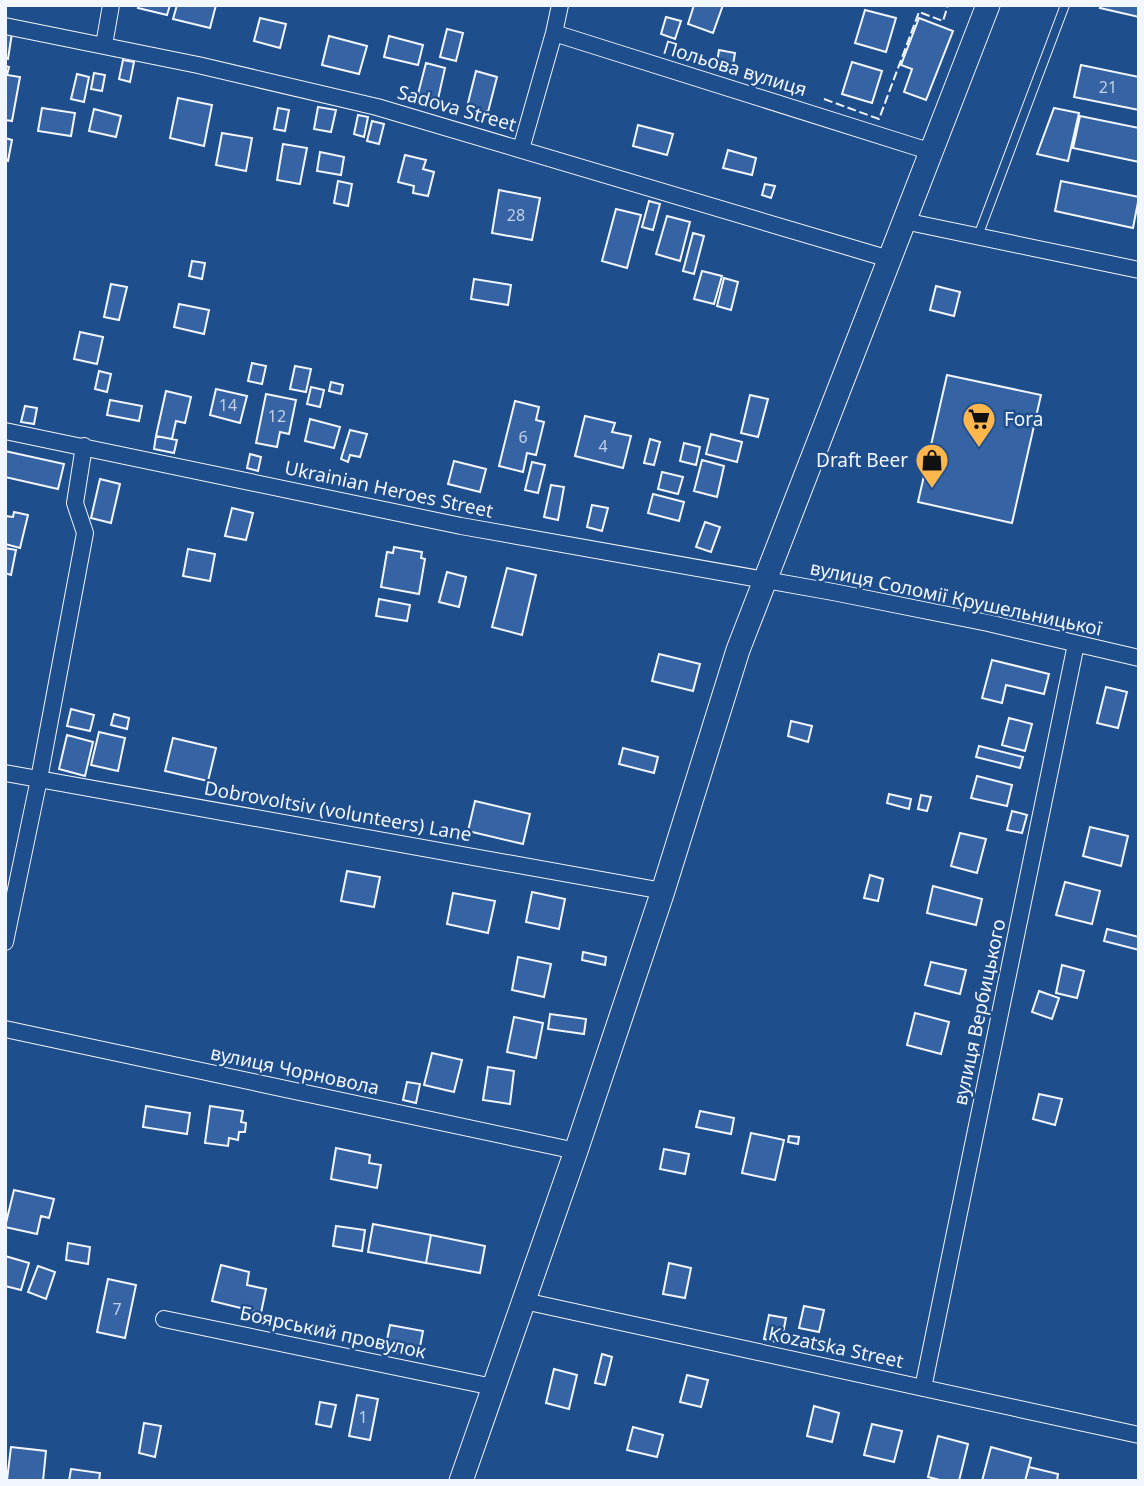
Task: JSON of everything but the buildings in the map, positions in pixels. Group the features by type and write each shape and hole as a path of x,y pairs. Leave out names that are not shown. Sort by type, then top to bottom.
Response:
{"street":[{"path":"104,45 111,5"},
{"path":"521,149 560,5"},
{"path":"461,1481 663,891 738,650 988,5"},
{"name":"Sadova Street","path":"5,26 104,45 377,107 889,259"},
{"name":"Польова вулиця","path":"554,33 932,152"},
{"path":"904,221 1139,270"},
{"name":"Ukrainian Heroes Street","path":"5,430 461,526 765,580"},
{"path":"5,942 85,533 75,503 84,446"},
{"name":"вулиця Соломії Крушельницької","path":"765,580 988,623 1139,659"},
{"name":"вулиця Вербицького","path":"923,1388 1076,644"},
{"name":"Dobrovoltsiv (volunteers) Lane","path":"5,773 663,891"},
{"name":"вулиця Чорновола","path":"5,1029 576,1151"},
{"name":"Kozatska Street","path":"524,1301 1139,1435"},
{"name":"Боярський провулок","path":"164,1319 494,1387"}],"lane":[{"path":"978,236 1065,5"}],"fence":[{"path":"824,99 879,119 919,12 943,21 948,5"}],"place":[{"name":"Fora","path":"979,449"},
{"name":"Draft Beer","path":"932,490"}]}
